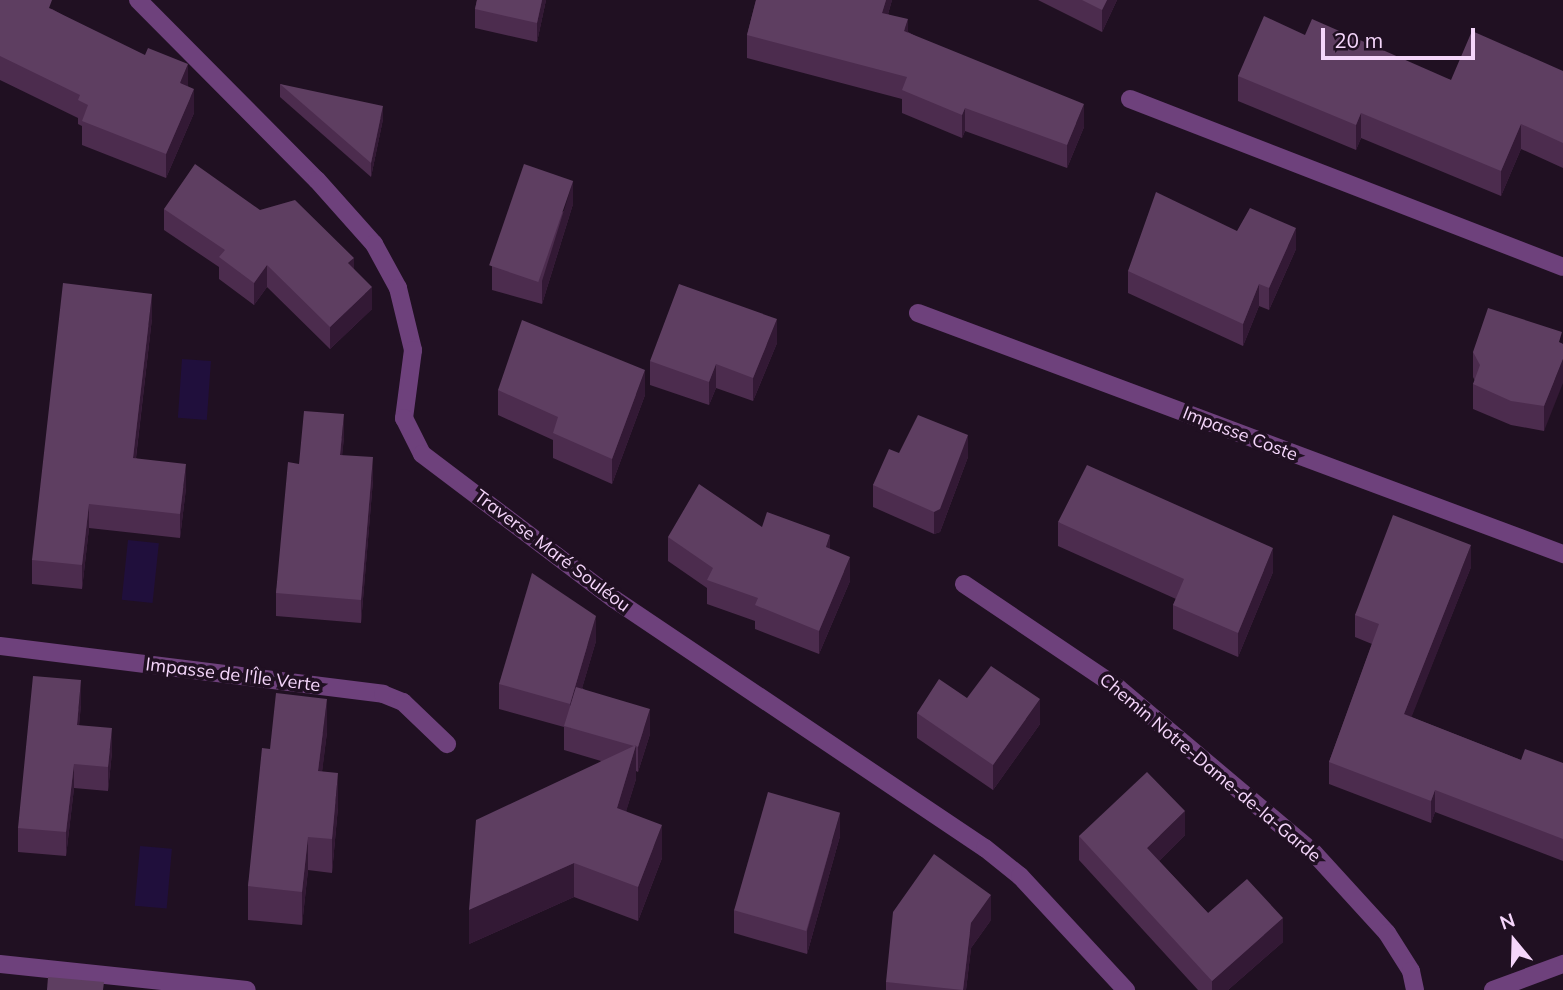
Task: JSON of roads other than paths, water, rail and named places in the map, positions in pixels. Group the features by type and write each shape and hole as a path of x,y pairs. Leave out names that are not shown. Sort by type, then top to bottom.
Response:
{"street":[{"name":"Traverse Maré Souléou","path":"138,0 317,180 374,244 398,288 413,350 404,418 422,454 614,599 985,848 1020,876 1126,990"},
{"path":"1130,99 1563,267"},
{"name":"Impasse Coste","path":"918,313 1563,554"},
{"name":"Chemin Notre-Dame-de-la-Garde","path":"964,584 1118,688 1314,853 1387,933 1411,971 1415,990"},
{"name":"Impasse de l'Île Verte","path":"0,646 383,694 403,702 447,744"},
{"path":"0,964 247,990"},
{"path":"1493,990 1563,964"}]}
